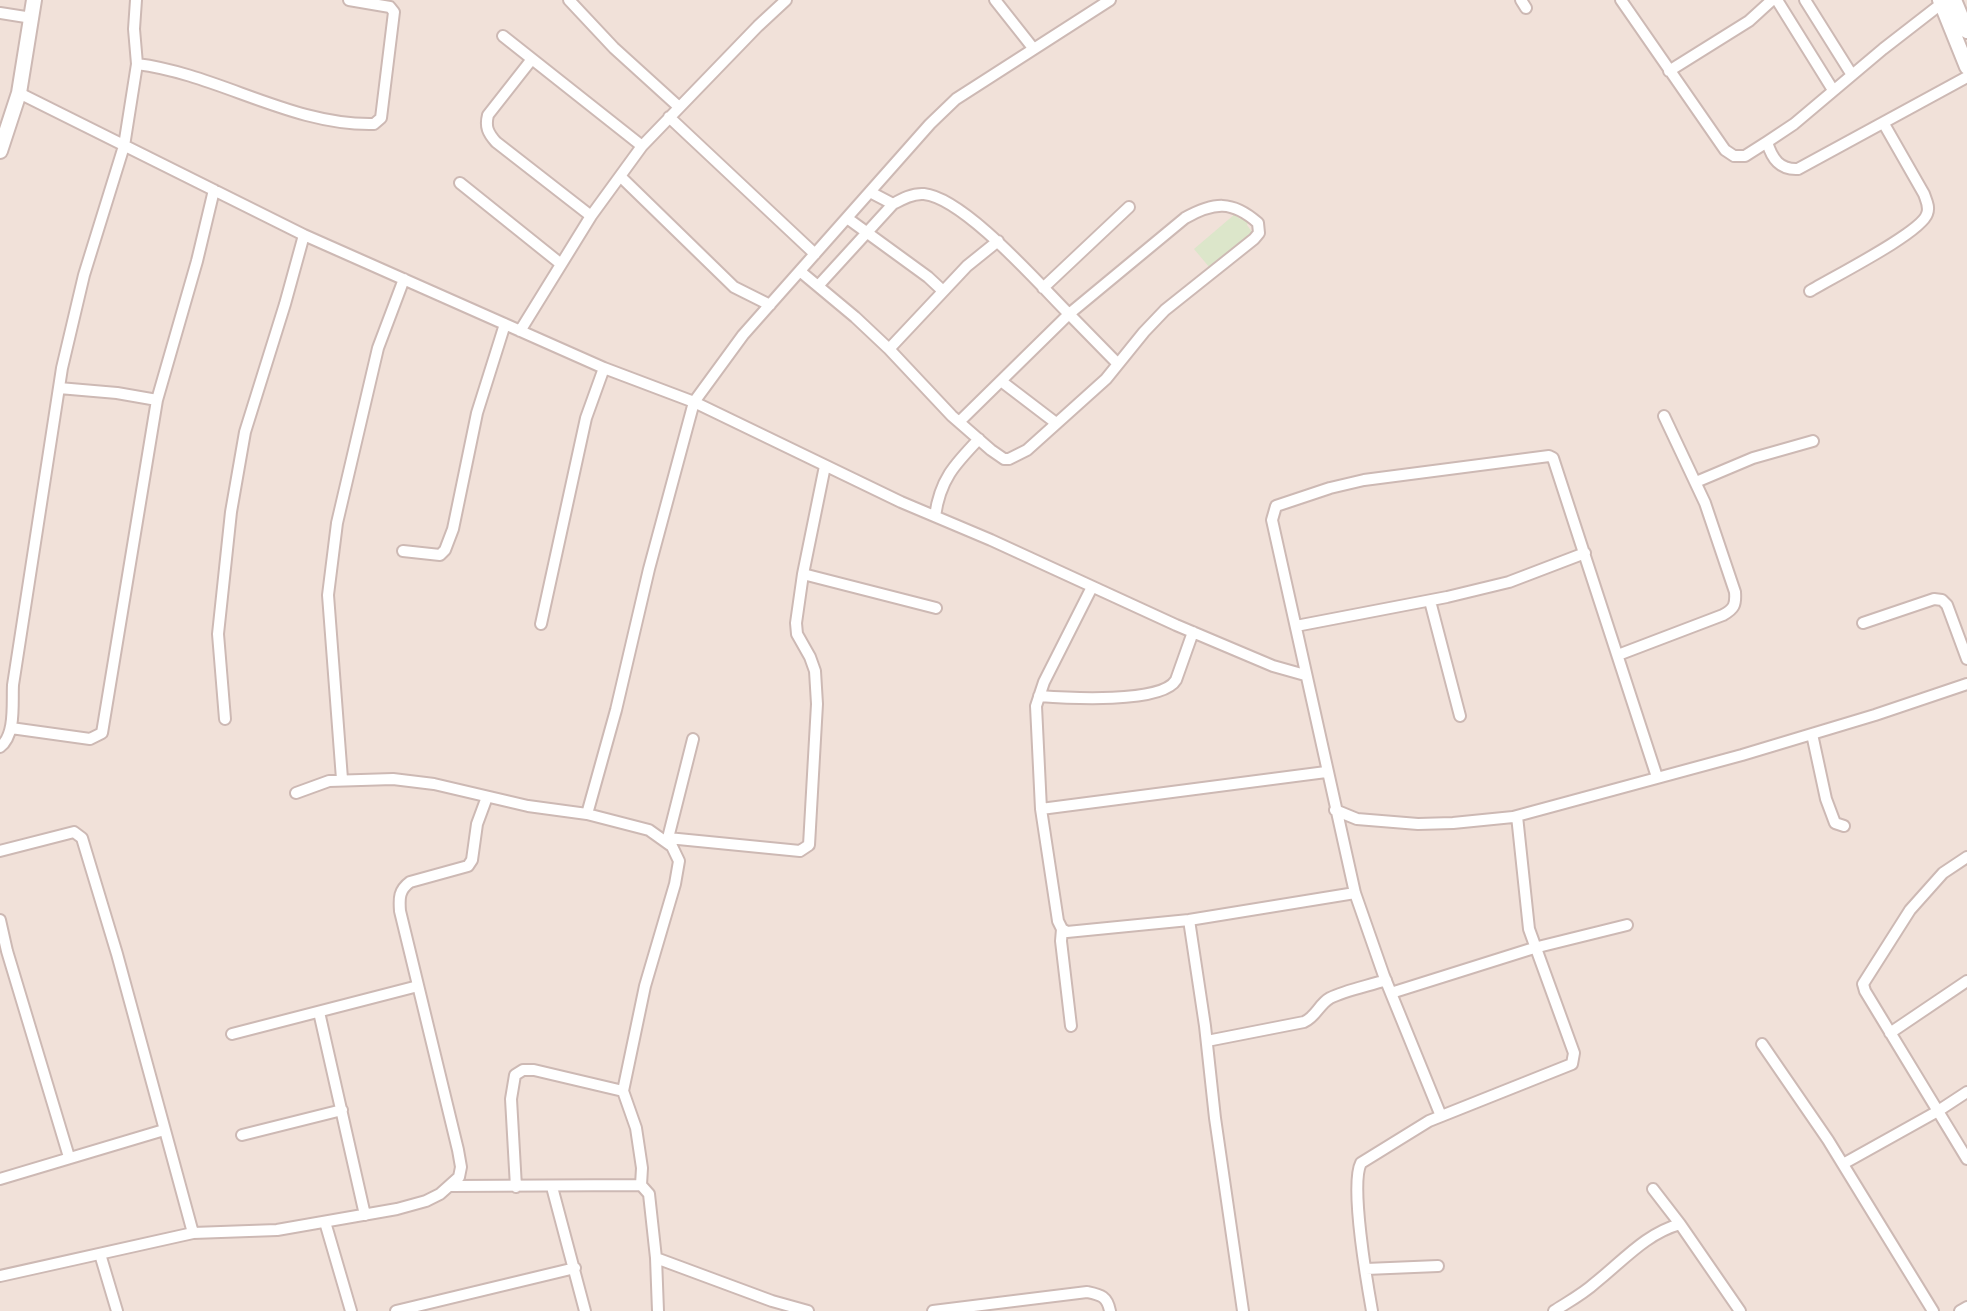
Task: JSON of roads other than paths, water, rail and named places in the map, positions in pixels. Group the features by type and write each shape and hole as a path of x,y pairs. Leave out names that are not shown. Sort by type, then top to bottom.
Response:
{"street":[{"path":"0,151 19,93 34,0"},
{"path":"0,747 5,743 11,728 13,685 59,388 84,275 124,146 137,64 134,29 136,0"},
{"path":"137,64 186,73 330,121 374,124 381,118 394,12 390,8 349,0"},
{"path":"569,0 614,48 679,107"},
{"path":"520,331 591,216 642,146 786,0"},
{"path":"995,0 1033,48"},
{"path":"587,814 694,402 722,361 930,124 956,99 1110,0"},
{"path":"1621,0 1725,150 1734,156 1745,156 1794,124 1883,49 1945,2"},
{"path":"1669,71 1749,21 1774,0 1833,90"},
{"path":"1805,0 1852,75"},
{"path":"1945,2 1967,31"},
{"path":"1945,2 1967,67"},
{"path":"0,13 32,18"},
{"path":"503,36 642,146"},
{"path":"1811,54 1830,41"},
{"path":"532,59 488,115 487,130 496,142 591,216"},
{"path":"1767,142 1778,164 1787,170 1798,169 1967,77"},
{"path":"19,93 304,235 604,368 694,402 825,466 1193,632 1273,666 1305,675"},
{"path":"670,117 815,254"},
{"path":"1810,291 1898,240 1922,224 1927,215 1929,206 1924,194 1884,124"},
{"path":"621,177 734,287 770,305"},
{"path":"460,183 561,264"},
{"path":"11,728 90,739 102,733 157,400 197,261 214,190"},
{"path":"870,192 893,204"},
{"path":"818,286 893,204 917,194 930,196 946,203 998,241 1118,364"},
{"path":"801,272 889,349 959,422 1004,459 1009,459 1027,450 1106,379 1165,310 1254,239 1259,233 1258,223 1242,209 1229,206 1201,209 1185,218 1069,314 959,422"},
{"path":"1043,288 1129,207"},
{"path":"847,218 928,276 943,291"},
{"path":"225,719 218,635 231,512 245,432 304,235"},
{"path":"889,349 943,291 998,241"},
{"path":"342,779 328,595 329,575 337,523 378,348 404,279"},
{"path":"403,551 440,555 445,550 453,529 477,413 505,324"},
{"path":"541,624 586,418 604,368"},
{"path":"1001,381 1056,423"},
{"path":"59,388 157,400"},
{"path":"1618,655 1723,615 1732,610 1736,603 1718,540 1696,482 1664,416"},
{"path":"935,516 937,495 942,484 979,439"},
{"path":"1696,482 1753,458 1813,441"},
{"path":"1441,1116 1354,892 1272,513 1280,503 1376,478 1549,456 1553,458 1657,777"},
{"path":"296,793 318,784 342,779 393,779 434,784 487,797 587,814 649,830 669,841 800,851 809,845 817,704 815,671 797,634 796,623 825,466"},
{"path":"1296,626 1430,601 1509,582 1585,553"},
{"path":"803,575 936,608"},
{"path":"1070,1026 1062,929 1058,921 1041,809 1036,706 1044,682 1092,587"},
{"path":"1863,623 1934,598 1942,600 1947,605 1967,659"},
{"path":"1430,601 1460,716"},
{"path":"1039,696 1110,699 1163,691 1172,686 1193,632"},
{"path":"1335,810 1357,819 1430,824 1517,816 1812,734 1967,684"},
{"path":"1812,734 1826,799 1835,823 1844,826"},
{"path":"657,1311 656,1258 649,1194 641,1185 642,1168 636,1128 623,1091 645,986 675,884 679,861 669,841 693,739"},
{"path":"1041,809 1326,772"},
{"path":"570,813 591,796"},
{"path":"0,1275 193,1233 277,1230 365,1215 426,1201 451,1186 459,1177 461,1167 458,1150 400,911 399,896 410,882 468,866 472,860 477,824 487,797"},
{"path":"1372,1311 1357,1170 1367,1157 1429,1121 1572,1064 1574,1060 1574,1053 1529,929 1517,816"},
{"path":"1339,827 1357,819"},
{"path":"0,851 75,832 82,838 117,954 193,1233"},
{"path":"1967,857 1943,873 1910,910 1863,984 1967,1159"},
{"path":"1062,929 1067,932 1189,920 1354,892"},
{"path":"0,920 69,1157"},
{"path":"1189,920 1243,1311"},
{"path":"1391,993 1534,948 1627,925"},
{"path":"1207,1041 1304,1022 1311,1019 1322,1004 1331,998 1386,980"},
{"path":"1890,1032 1967,981"},
{"path":"232,1034 418,986"},
{"path":"319,1012 365,1215"},
{"path":"1762,1044 1843,1164 1933,1311"},
{"path":"516,1187 511,1099 515,1075 523,1070 534,1070 623,1091"},
{"path":"1843,1164 1967,1092"},
{"path":"242,1135 342,1110"},
{"path":"0,1179 164,1130"},
{"path":"451,1186 641,1185"},
{"path":"552,1187 585,1311"},
{"path":"1653,1189 1740,1311"},
{"path":"326,1222 351,1311"},
{"path":"1554,1311 1593,1285 1646,1239 1664,1228 1680,1224"},
{"path":"100,1254 117,1311"},
{"path":"656,1258 772,1301 808,1311"},
{"path":"1366,1269 1438,1266"},
{"path":"396,1311 575,1268"},
{"path":"933,1311 1087,1292 1103,1296 1108,1301 1110,1311"},
{"path":"1960,1311 1967,1307"}]}
